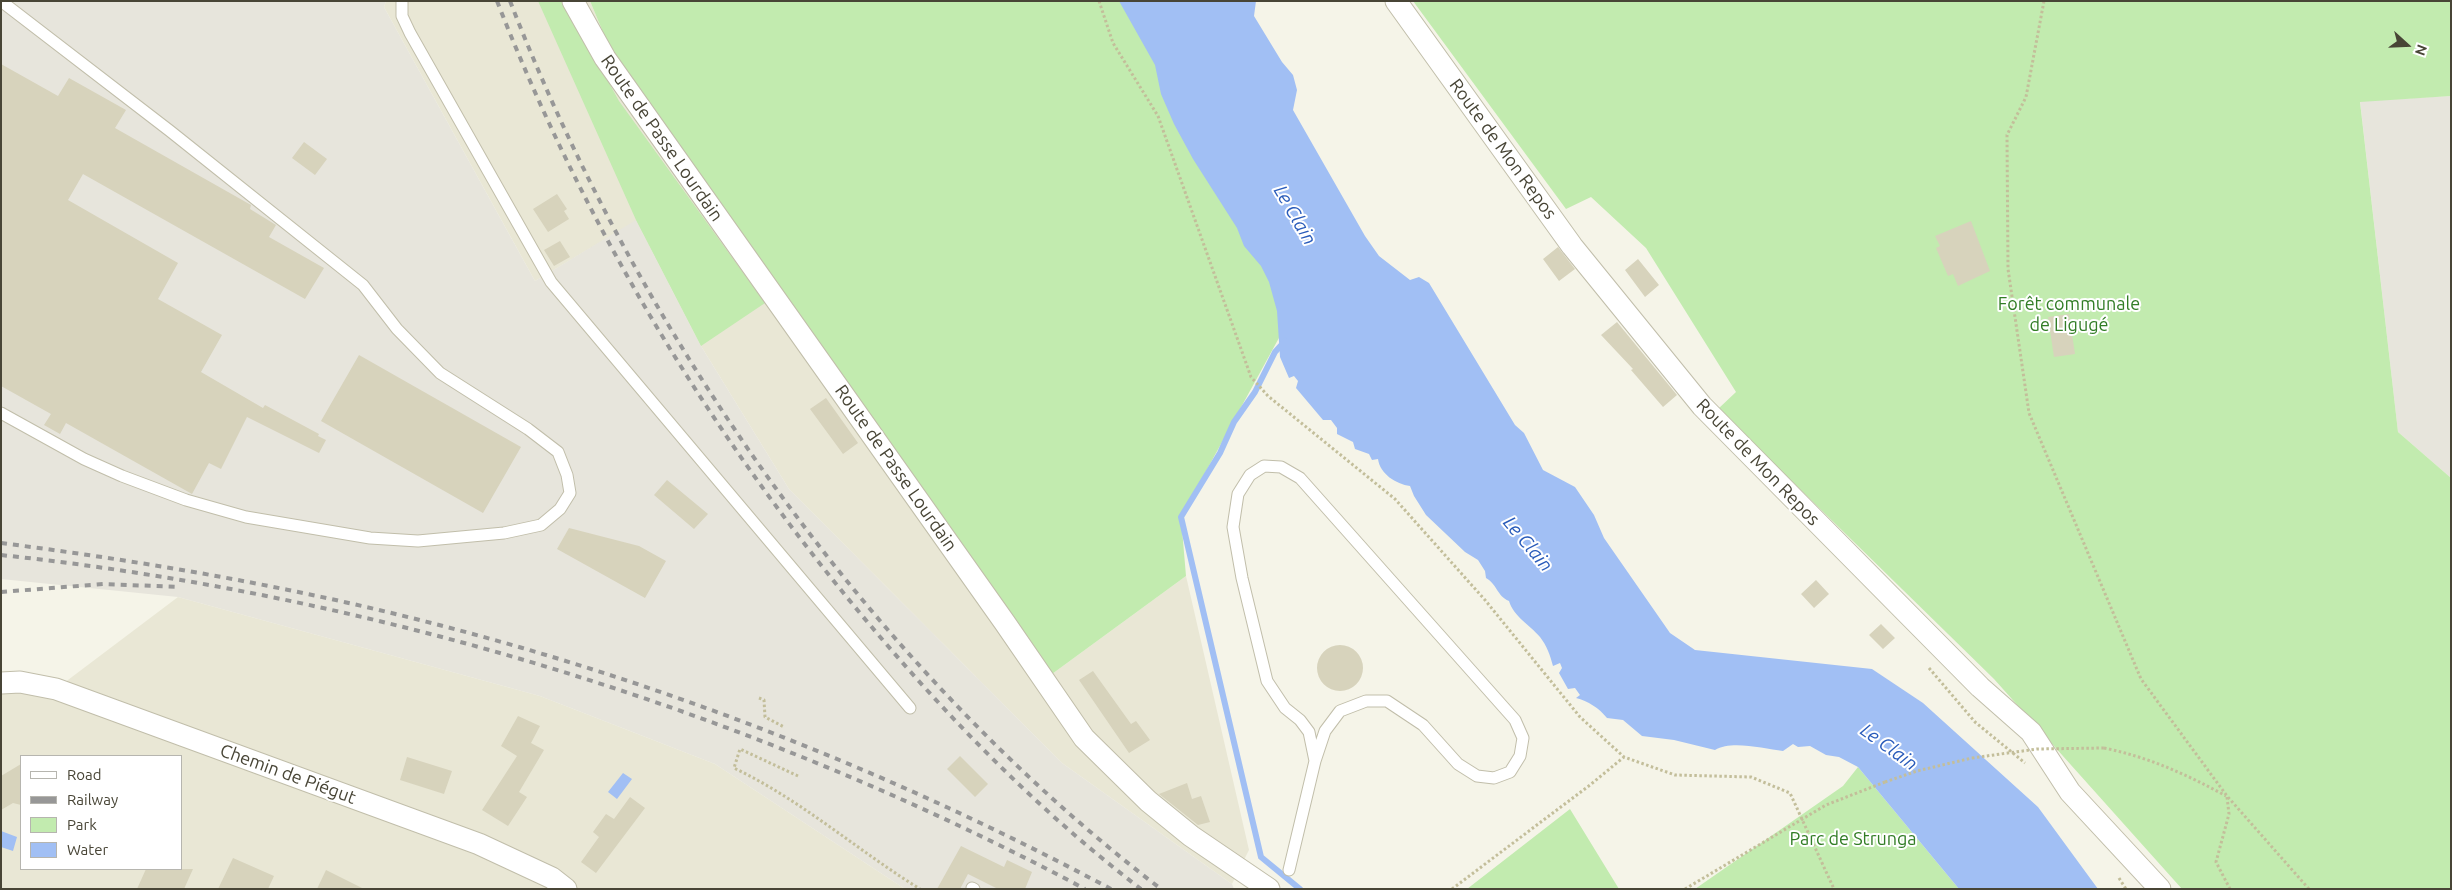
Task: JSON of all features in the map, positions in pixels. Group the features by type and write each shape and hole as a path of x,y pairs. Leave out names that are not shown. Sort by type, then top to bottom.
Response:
{"street":[{"name":"Route de Passe Lourdain","path":"573,1 616,74 1005,623 1084,738 1148,801 1191,836 1269,889"},
{"name":"Route de Mon Repos","path":"1396,1 1572,246 1702,406 1980,687 2031,732 2070,792 2160,889"},
{"name":"Chemin de Piégut","path":"1,683 20,682 56,689 480,844 552,878 566,889"}],"lane":[{"path":"402,1 402,16 410,33 551,282 910,708"},
{"path":"1,2 170,131 363,285 397,329 440,373 528,429 558,452 567,476 570,493 560,509 541,525 504,533 418,541 370,538 246,517 186,500 122,476 84,459 1,413"},
{"path":"1289,870 1315,761 1325,731 1340,711 1366,701 1387,701 1423,725 1458,764 1476,776 1494,778 1510,772 1520,756 1523,738 1515,720 1300,478 1281,467 1264,466 1250,474 1238,494 1233,527 1242,578 1267,681 1285,708 1300,720 1309,732 1315,761"}],"path":[{"path":"1098,1 1113,43 1158,116 1251,377 1268,396 1395,499 1485,600 1580,717 1624,757 1675,775 1751,777 1790,793 1834,889"},
{"path":"2044,1 2026,97 2007,135 2008,269 2028,412 2141,679 2227,796 2309,889"},
{"path":"1928,666 1975,722 2027,765"},
{"path":"759,698 764,700 765,717 784,727"},
{"path":"1685,889 1826,805 1865,788 1917,771 1972,758 2038,749 2104,748 2136,755 2168,766 2227,796"},
{"path":"798,776 740,749 734,768 794,802 883,866 920,889"},
{"path":"1452,889 1590,785 1624,757"},
{"path":"2227,796 2229,814 2216,862 2230,889"},
{"path":"2117,875 2126,889"}],"shaded area":[{"path":"1,1 386,1 384,7 535,281 636,220 701,346 789,489 1062,763 1232,884 1234,889 905,889 715,764 540,696 178,597 1,579"},
{"path":"386,1 590,1 610,49 1052,674 1186,576 1249,850 1232,884 1062,763 789,489 701,346 636,221 535,281 384,7"},
{"path":"2451,96 2451,478 2398,432 2360,101"},
{"path":"178,597 540,696 715,764 905,889 1,889 1,683 56,689"}],"green space":[{"path":"538,1 564,1 619,101 765,303 701,346 636,220"},
{"path":"590,1 1184,1 1312,283 1280,336 1181,517 1186,576 1052,674 610,49"},
{"name":"Forêt communale de Ligugé","path":"1413,1 2451,1 2451,96 2360,102 2398,432 2451,478 2451,889 2182,889 1994,679 1718,409 1736,392 1646,248 1591,197 1566,209"},
{"name":"Parc de Strunga","path":"1858,767 1959,889 1695,889 1843,786"},
{"path":"1570,809 1619,889 1467,889"}],"water":[{"name":"Le Clain","path":"1119,1 1256,1 1254,16 1282,62 1293,75 1297,90 1293,110 1365,236 1379,256 1410,280 1419,277 1429,283 1515,425 1524,433 1543,470 1575,487 1594,515 1604,538 1670,633 1695,650 1872,669 1923,703 2038,807 2098,889 1959,889 1858,767 1839,757 1826,755 1810,746 1798,747 1793,744 1783,751 1739,745 1722,747 1715,750 1674,740 1642,736 1623,720 1607,718 1593,705 1576,698 1580,695 1575,688 1568,689 1559,673 1562,668 1560,663 1553,666 1542,640 1518,616 1509,601 1502,596 1493,583 1486,578 1485,571 1478,560 1465,552 1426,515 1410,486 1399,483 1385,474 1378,459 1372,460 1369,454 1355,449 1353,442 1337,434 1337,428 1331,420 1323,420 1296,388 1298,381 1294,376 1289,378 1280,357 1277,311 1269,282 1261,266 1244,246 1237,228 1193,159 1174,124 1161,94 1155,65"},
{"path":"623,773 632,779 617,799 608,792"},
{"path":"1,831 17,837 13,851 1,847"}],"building":[{"path":"1,64 58,96 69,78 126,110 115,128 251,205 250,209 276,225 269,237 324,268 305,299 83,174 68,200 178,263 158,299 222,335 201,372 263,408 265,405 319,434 318,436 326,440 319,453 247,417 221,469 209,463 192,494 66,423 60,434 44,425 51,414 1,386"},
{"path":"304,142 327,159 315,175 292,158"},
{"path":"557,194 567,209 564,211 569,219 548,232 533,209"},
{"path":"1971,221 1990,271 1958,286 1953,274 1948,276 1936,248 1940,246 1935,236"},
{"path":"560,241 570,257 554,266 544,250"},
{"path":"1558,247 1575,269 1559,281 1543,259"},
{"path":"1638,259 1659,285 1645,297 1625,270"},
{"path":"2069,314 2075,354 2054,357 2048,317"},
{"path":"1617,322 1677,395 1663,407 1631,370 1633,369 1601,335"},
{"path":"359,355 521,447 483,513 321,421"},
{"path":"826,398 858,443 843,454 810,409"},
{"path":"667,480 708,514 694,529 654,495"},
{"path":"569,528 639,546 666,561 645,598 557,549"},
{"path":"1816,580 1829,594 1814,608 1801,594"},
{"path":"1881,624 1895,638 1883,649 1869,635"},
{"path":"1340,645 1353,649 1359,655 1363,668 1359,681 1353,687 1340,691 1327,687 1321,681 1317,668 1321,655 1327,649"},
{"path":"1093,671 1131,724 1136,721 1150,740 1129,753 1079,680"},
{"path":"518,716 540,726 531,743 544,750 519,792 527,797 508,826 482,810 517,756 501,746"},
{"path":"960,756 988,784 975,797 947,769"},
{"path":"407,757 452,771 444,794 400,780"},
{"path":"20,765 20,805 13,803 1,810 1,776"},
{"path":"1187,783 1192,799 1201,796 1210,822 1198,825 1159,794"},
{"path":"630,797 645,808 596,873 581,862 599,837 593,832 606,814 614,819"},
{"path":"961,846 1004,867 1007,860 1032,872 1025,889 998,889 968,874 960,889 937,889"},
{"path":"233,858 274,876 268,889 218,889"},
{"path":"193,869 184,889 137,889 146,870"},
{"path":"326,870 364,889 317,889"}],"waterway":[{"path":"1285,341 1275,352 1255,392 1234,422 1220,453 1181,517 1261,857 1300,889"}],"railway":[{"path":"497,1 532,86 612,249 706,406 758,481 812,554 870,625 932,696 1032,797 1067,829 1141,889"},
{"path":"510,1 564,127 626,251 697,372 776,489 863,600 956,705 1055,801 1161,889"},
{"path":"1,543 152,565 303,593 408,617 512,645 615,677 717,712 818,751 917,794 1015,840 1111,889"},
{"path":"1,555 142,574 282,599 421,632 559,671 695,716 828,768 958,825 1085,889"},
{"path":"1,592 103,584 180,587"}]}
